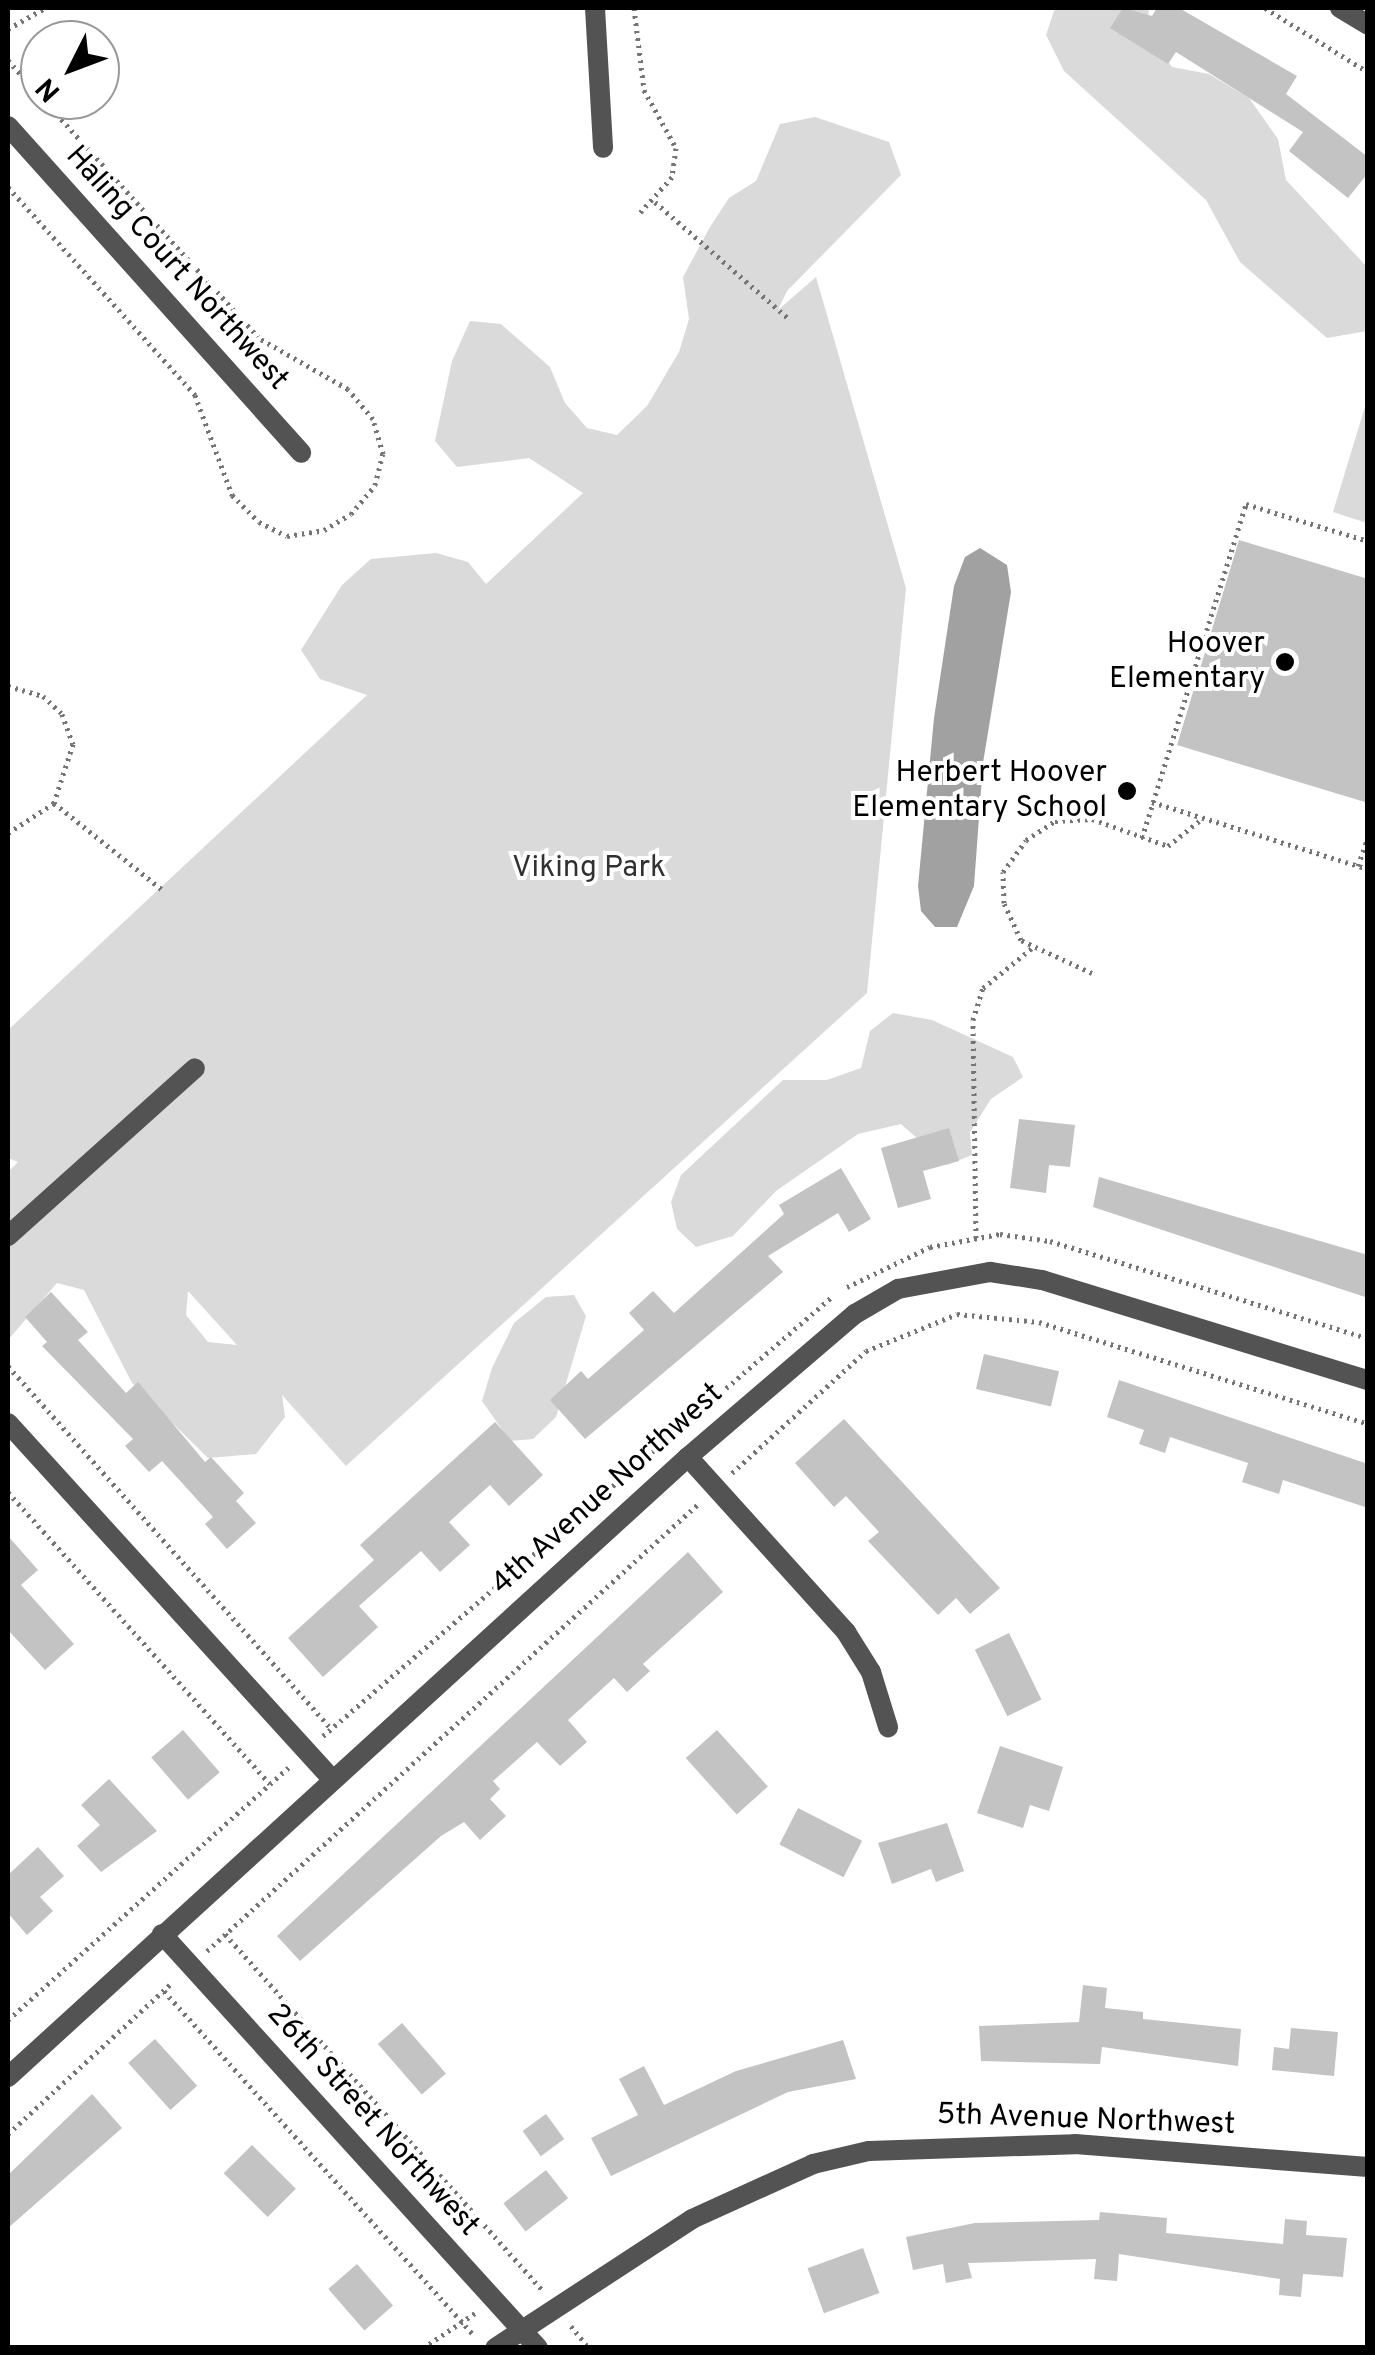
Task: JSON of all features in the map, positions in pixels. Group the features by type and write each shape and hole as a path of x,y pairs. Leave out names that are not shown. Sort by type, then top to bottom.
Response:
{"street":[{"path":"595,8 603,148"},
{"path":"1340,8 1368,25"},
{"name":"Haling Court Northwest","path":"8,126 300,453"},
{"path":"8,1236 196,1068"},
{"name":"4th Avenue Northwest","path":"8,2077 688,1457 855,1314 898,1288 942,1276 990,1272 1042,1280 1368,1380"},
{"path":"8,1423 332,1779"},
{"path":"688,1457 846,1632 871,1672 888,1727"},
{"name":"26th Street Northwest","path":"162,1934 538,2348"},
{"name":"5th Avenue Northwest","path":"495,2348 692,2219 813,2164 869,2152 1074,2144 1368,2168"}],"path":[{"path":"8,29 45,8"},
{"path":"634,8 644,90 676,148 672,177 655,202 637,216"},
{"path":"1265,8 1368,72"},
{"path":"655,202 786,317"},
{"path":"1142,838 1246,504 1368,541"},
{"path":"8,686 43,696 62,714 73,744 54,803 8,833"},
{"path":"1152,802 1368,869"},
{"path":"54,803 165,892"},
{"path":"1092,974 1032,948 1004,903 1003,872 1026,840 1056,821 1092,819 1168,846 1204,818"},
{"path":"1358,866 1368,836"},
{"path":"976,1238 972,1020 983,988 1032,948"},
{"path":"1000,1234 1050,1241 1368,1338"},
{"path":"530,2276 225,1934 866,1352 957,1314 1040,1322 1368,1424"},
{"path":"8,1366 331,1728"},
{"path":"8,1492 270,1784 8,2020"},
{"path":"8,2134 164,1991 463,2321 424,2348"},
{"path":"574,2348 583,2341 589,2348"}],"green space":[{"path":"1055,8 1149,8 1147,33 1172,67 1209,74 1249,98 1278,139 1286,180 1367,267 1367,331 1327,338 1240,262 1206,200 1064,71 1046,35"},
{"name":"Viking Park","path":"815,117 889,142 901,175 787,291 778,310 816,277 906,588 867,993 346,1466 282,1395 285,1417 256,1454 208,1458 132,1383 84,1290 57,1283 8,1340 8,1172 18,1162 8,1158 8,1030 367,695 320,679 301,650 342,585 371,559 436,553 468,562 486,584 583,493 529,458 457,467 435,441 452,361 470,321 501,324 550,367 565,403 587,428 617,435 647,406 679,352 689,319 683,277 729,198 756,181 780,124","holes":["188,1291 237,1345 208,1342 186,1315"]},
{"path":"1367,400 1368,523 1333,512"},
{"path":"893,1013 932,1020 1013,1057 1023,1077 991,1099 970,1132 972,1155 947,1165 901,1124 858,1134 776,1191 733,1236 696,1247 677,1229 671,1202 681,1175 783,1080 827,1080 861,1068 870,1031"},
{"path":"574,1295 586,1316 556,1417 533,1439 510,1441 482,1401 492,1368 514,1323 546,1297"}],"shaded area":[{"path":"980,548 1007,565 1011,592 983,763 974,886 957,927 935,927 921,911 918,886 934,718 954,586 965,557"}],"building":[{"path":"1123,8 1152,16 1157,8 1179,8 1297,76 1286,94 1368,157 1368,173 1348,198 1289,151 1303,132 1176,52 1168,64 1110,28"},
{"name":"Hoover Elementary","path":"1239,540 1368,579 1368,803 1177,745"},
{"path":"1019,1119 1075,1125 1070,1167 1049,1165 1046,1193 1010,1188"},
{"path":"949,1128 959,1161 923,1171 931,1199 898,1208 881,1148"},
{"path":"841,1168 871,1219 849,1232 838,1213 768,1256 783,1272 585,1439 550,1400 581,1371 588,1379 644,1330 629,1313 653,1291 674,1313 784,1214 779,1205"},
{"path":"1099,1177 1368,1255 1368,1298 1093,1207"},
{"path":"51,1292 88,1332 78,1340 126,1393 138,1382 205,1462 211,1457 244,1493 236,1501 256,1523 227,1549 205,1524 213,1517 162,1461 149,1472 125,1446 133,1439 42,1346 47,1342 25,1317"},
{"path":"984,1354 1059,1371 1051,1406 976,1389"},
{"path":"1119,1380 1368,1464 1368,1508 1283,1480 1279,1494 1242,1482 1248,1463 1170,1437 1165,1453 1139,1444 1144,1430 1107,1417"},
{"path":"844,1419 1000,1588 970,1614 956,1598 938,1615 868,1541 879,1532 846,1496 834,1507 795,1463"},
{"path":"495,1422 543,1475 509,1506 490,1485 449,1522 470,1545 440,1572 421,1551 359,1606 378,1627 323,1677 288,1638 374,1560 360,1545"},
{"path":"8,1536 38,1570 21,1585 74,1644 45,1670 8,1630"},
{"path":"688,1552 723,1592 643,1664 650,1671 627,1692 614,1678 568,1720 587,1742 560,1766 537,1742 493,1781 500,1789 490,1799 506,1816 480,1840 464,1822 441,1836 300,1961 277,1936"},
{"path":"1009,1633 1041,1700 1007,1716 975,1650"},
{"path":"183,1730 220,1772 188,1800 151,1758"},
{"path":"717,1730 768,1786 737,1815 686,1758"},
{"path":"1000,1746 1063,1767 1049,1811 1030,1805 1023,1828 977,1813"},
{"path":"109,1779 157,1831 101,1872 77,1846 100,1825 81,1805"},
{"path":"798,1808 862,1841 844,1877 779,1845"},
{"path":"947,1823 964,1871 936,1882 931,1869 892,1884 878,1843"},
{"path":"38,1847 64,1876 40,1897 53,1911 27,1935 8,1913 8,1875"},
{"path":"1083,1985 1107,1988 1105,2008 1143,2012 1143,2019 1241,2029 1238,2066 1102,2047 1100,2064 981,2061 979,2026 1079,2022"},
{"path":"402,2023 446,2074 422,2095 378,2044"},
{"path":"1291,2028 1338,2032 1334,2076 1272,2070 1274,2047 1289,2049"},
{"path":"155,2039 197,2086 170,2110 128,2063"},
{"path":"843,2040 856,2079 788,2092 611,2176 591,2138 638,2115 619,2079 644,2066 664,2105 736,2071"},
{"path":"92,2094 122,2128 8,2228 8,2175"},
{"path":"546,2114 564,2139 541,2156 523,2131"},
{"path":"252,2145 296,2189 268,2217 224,2173"},
{"path":"546,2170 568,2198 526,2232 503,2203"},
{"path":"1100,2212 1167,2218 1166,2233 1283,2244 1285,2219 1307,2221 1306,2235 1347,2238 1343,2277 1303,2274 1301,2297 1279,2295 1280,2279 1119,2254 1117,2281 1094,2279 1096,2259 968,2263 972,2278 946,2283 943,2264 913,2270 906,2237 975,2223 1099,2220"},
{"path":"863,2248 879,2293 824,2313 808,2268"},
{"path":"357,2264 393,2306 364,2330 328,2289"}],"place":[{"name":"Hoover Elementary","path":"1285,662"},
{"name":"Herbert Hoover Elementary School","path":"1127,791"}]}
